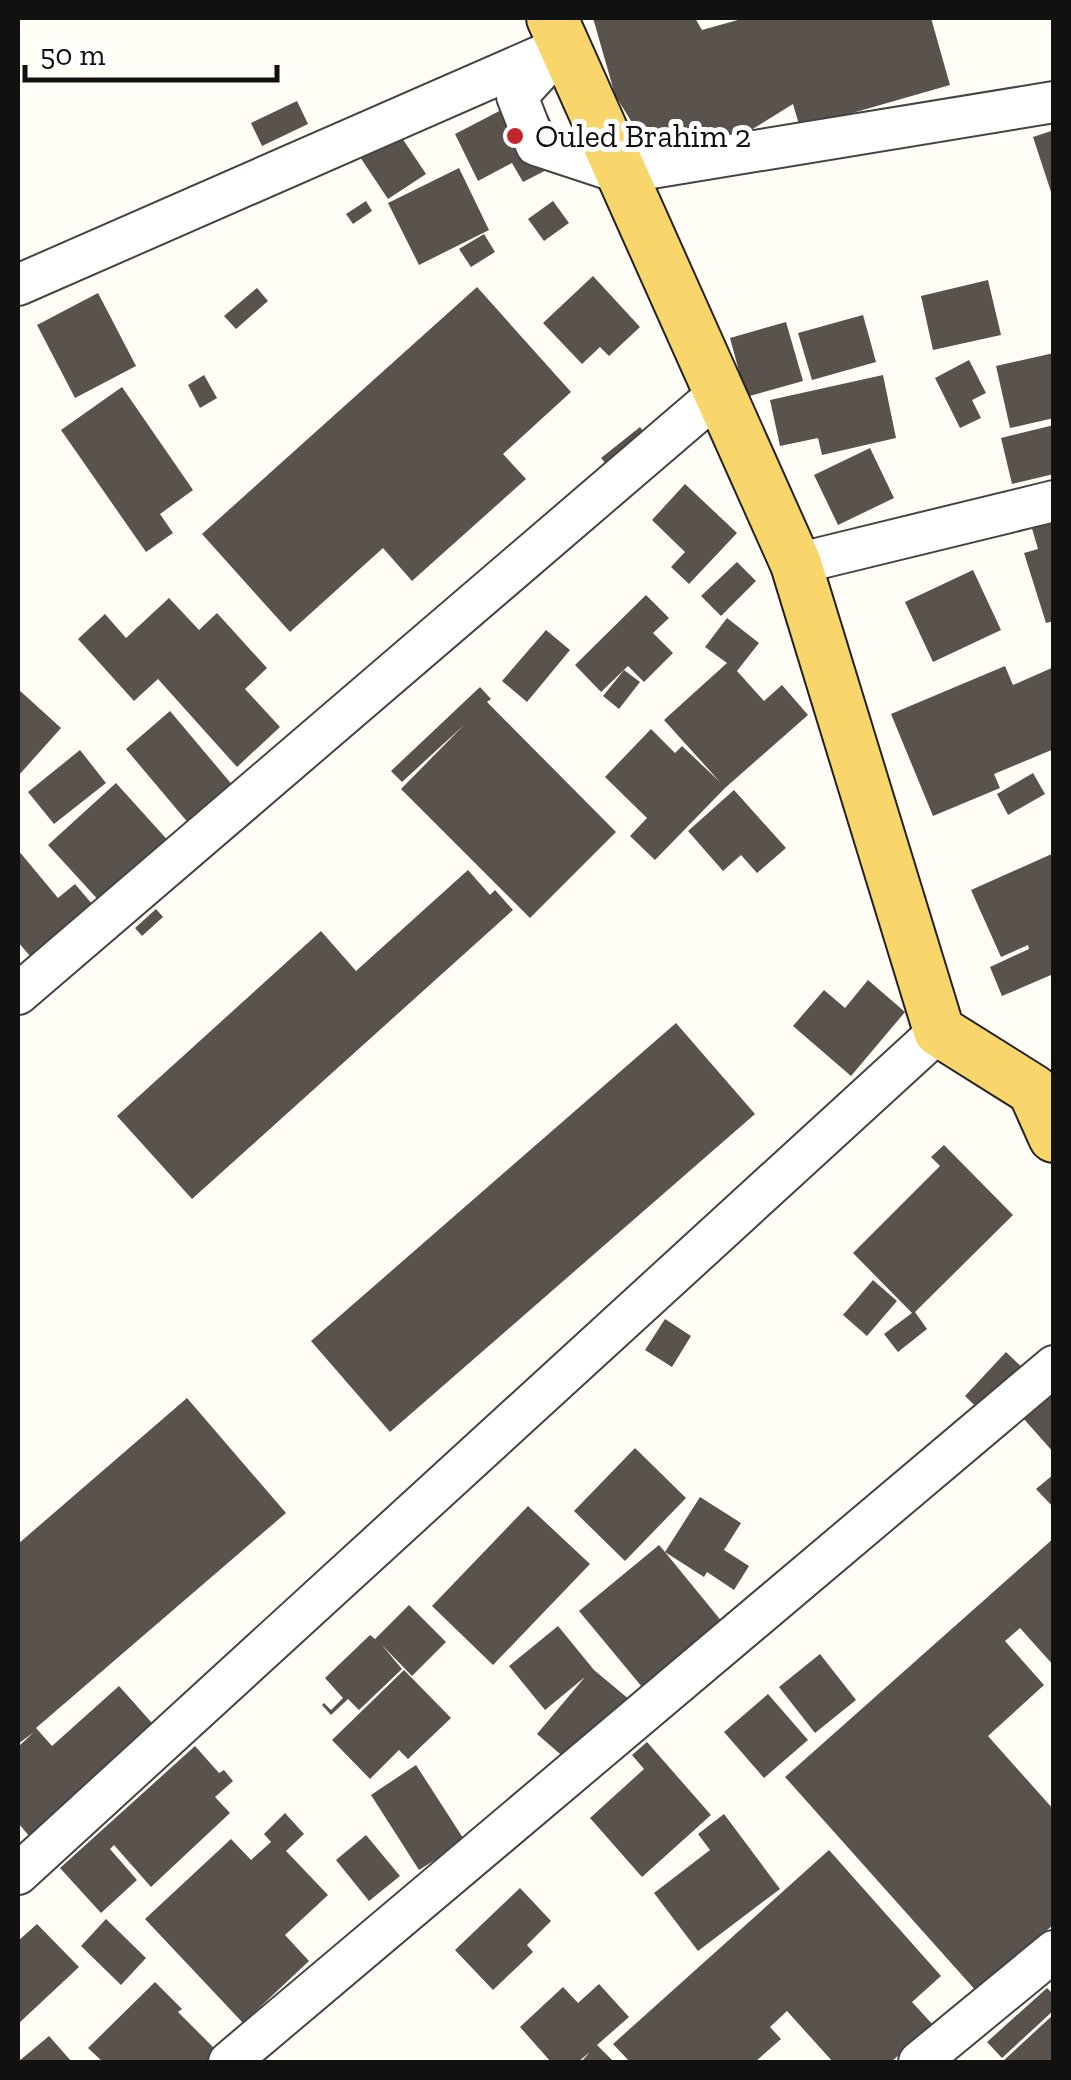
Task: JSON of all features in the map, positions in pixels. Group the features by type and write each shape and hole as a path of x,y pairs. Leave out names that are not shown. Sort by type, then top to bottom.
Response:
{"main road":[{"path":"558,31 796,564 940,1031 1043,1086 1054,1137"}],"street":[{"path":"558,31 517,96 536,145 620,173 1054,102"},
{"path":"18,285 558,31"},
{"path":"18,994 719,392"},
{"path":"796,564 1054,501"},
{"path":"18,1874 940,1031"},
{"path":"228,2062 1054,1366"},
{"path":"919,2062 1054,1951"}],"building":[{"path":"593,18 695,18 702,30 745,18 931,18 950,85 800,128 793,104 722,148 659,166 615,95"},
{"path":"536,92 570,158 523,182 512,163 478,181 455,134"},
{"path":"297,101 308,124 262,146 251,123"},
{"path":"396,129 426,174 388,199 358,154"},
{"path":"1054,130 1054,197 1053,198 1033,137"},
{"path":"459,168 489,230 419,265 388,203"},
{"path":"366,201 372,211 353,224 346,214"},
{"path":"553,201 569,223 544,241 528,219"},
{"path":"484,234 495,252 471,267 459,249"},
{"path":"593,276 640,327 609,356 600,347 582,364 543,323"},
{"path":"988,280 1001,335 933,350 921,296"},
{"path":"477,287 571,392 503,454 526,479 412,581 383,548 290,632 202,534"},
{"path":"257,288 268,301 236,329 224,316"},
{"path":"98,293 136,366 75,398 37,325"},
{"path":"863,315 876,362 812,380 798,333"},
{"path":"786,322 803,381 746,397 730,338"},
{"path":"1054,353 1054,418 1010,428 996,366"},
{"path":"969,360 986,393 972,400 981,418 960,428 935,378"},
{"path":"204,375 217,398 200,408 188,385"},
{"path":"883,375 896,438 822,455 818,438 780,446 770,400"},
{"path":"122,387 193,490 160,514 173,533 146,552 61,430"},
{"path":"1054,425 1054,474 1012,484 1001,438"},
{"path":"640,427 651,441 613,472 601,458"},
{"path":"870,448 894,498 838,525 814,475"},
{"path":"685,484 737,533 689,584 671,567 685,552 652,520"},
{"path":"1054,517 1054,621 1046,623 1024,553 1038,549 1031,525"},
{"path":"737,562 756,581 721,616 701,596"},
{"path":"973,570 1001,630 933,662 905,602"},
{"path":"646,595 669,618 653,633 673,653 644,682 628,666 601,692 575,665"},
{"path":"169,598 199,630 217,613 267,668 245,689 280,727 237,767 158,679 134,701 78,639 105,614 126,638"},
{"path":"727,618 759,643 737,671 764,701 782,685 808,715 725,788 655,860 630,836 647,818 605,777 651,729 675,753 682,746 720,782 664,720 727,663 705,647"},
{"path":"546,630 570,650 527,702 502,681"},
{"path":"1005,666 1013,685 1054,667 1054,749 994,774 1000,788 933,816 891,714"},
{"path":"624,670 640,682 619,709 603,696"},
{"path":"480,687 491,699 487,702 616,832 530,918 401,789 464,725 402,782 391,771"},
{"path":"18,689 61,728 19,775 18,773"},
{"path":"170,711 234,787 190,825 126,749"},
{"path":"80,750 106,783 54,824 28,792"},
{"path":"1033,773 1045,794 1008,815 997,794"},
{"path":"116,783 181,855 113,916 48,845"},
{"path":"734,790 786,848 757,873 741,855 723,871 688,831"},
{"path":"18,850 58,898 75,884 98,911 36,963 18,942"},
{"path":"1054,853 1054,982 1051,975 1002,996 990,967 1029,949 1028,945 1001,957 971,890"},
{"path":"468,870 490,895 495,890 513,910 192,1199 117,1116 321,931 356,971"},
{"path":"156,909 163,917 142,936 135,928"},
{"path":"868,980 905,1012 851,1076 793,1026 824,990 845,1008"},
{"path":"676,1023 755,1114 390,1432 311,1341"},
{"path":"944,1145 1013,1215 915,1312 927,1329 898,1352 884,1334 912,1313 853,1253 940,1166 931,1157"},
{"path":"873,1280 897,1301 867,1336 843,1315"},
{"path":"665,1319 691,1336 672,1367 645,1350"},
{"path":"1006,1352 1030,1375 989,1419 965,1396"},
{"path":"1054,1390 1054,1453 1023,1418"},
{"path":"187,1398 286,1513 36,1728 52,1746 119,1686 160,1732 37,1845 18,1823 18,1747 34,1732 18,1744 18,1544"},
{"path":"635,1448 686,1498 625,1561 574,1511"},
{"path":"1054,1474 1054,1508 1036,1489"},
{"path":"700,1497 741,1523 724,1550 749,1566 734,1590 707,1572 704,1577 665,1552"},
{"path":"528,1506 590,1564 493,1665 432,1606"},
{"path":"1054,1538 1054,1666 1020,1628 1005,1641 1044,1685 988,1736 1054,1810 1054,1924 977,1992 785,1777"},
{"path":"659,1545 732,1634 652,1699 579,1611"},
{"path":"409,1605 446,1642 412,1676 381,1644 402,1669 359,1710 348,1699 331,1715 322,1705 331,1710 343,1698 325,1678 370,1635 375,1639"},
{"path":"558,1626 594,1670 630,1700 574,1766 537,1734 585,1677 545,1710 509,1666"},
{"path":"820,1654 856,1700 815,1733 779,1687"},
{"path":"404,1670 451,1718 408,1759 399,1750 370,1779 332,1740"},
{"path":"768,1694 808,1740 764,1778 724,1732"},
{"path":"647,1742 711,1815 642,1877 590,1818 644,1769 632,1755"},
{"path":"195,1746 219,1773 224,1770 233,1781 215,1797 230,1813 151,1887 114,1845 110,1849 137,1880 101,1913 60,1868"},
{"path":"416,1765 465,1841 419,1870 371,1795"},
{"path":"285,1813 304,1834 286,1851 328,1895 285,1935 309,1961 243,2023 145,1919 231,1839 251,1860 271,1842 264,1834"},
{"path":"724,1814 780,1889 698,1951 654,1893 710,1850 698,1834"},
{"path":"366,1835 400,1876 369,1901 336,1860"},
{"path":"829,1850 941,1976 912,2002 933,2025 891,2062 833,2062 787,2011 770,2027 781,2039 755,2062 630,2062 613,2044"},
{"path":"520,1888 551,1921 527,1945 533,1952 493,1990 455,1950"},
{"path":"106,1919 146,1958 121,1985 81,1946"},
{"path":"37,1924 79,1967 18,2024 18,1941"},
{"path":"155,1982 182,2009 178,2012 221,2055 214,2062 103,2062 88,2048"},
{"path":"599,1984 629,2017 597,2045 614,2062 581,2062 590,2052 578,2062 551,2062 520,2027 563,1987 578,2003"},
{"path":"1047,1988 1054,1995 1054,2010 1002,2058 987,2042"},
{"path":"1054,2014 1054,2062 1002,2062"},
{"path":"49,2036 72,2062 18,2062"}],"place":[{"name":"Ouled Brahim 2","path":"515,136"}]}
